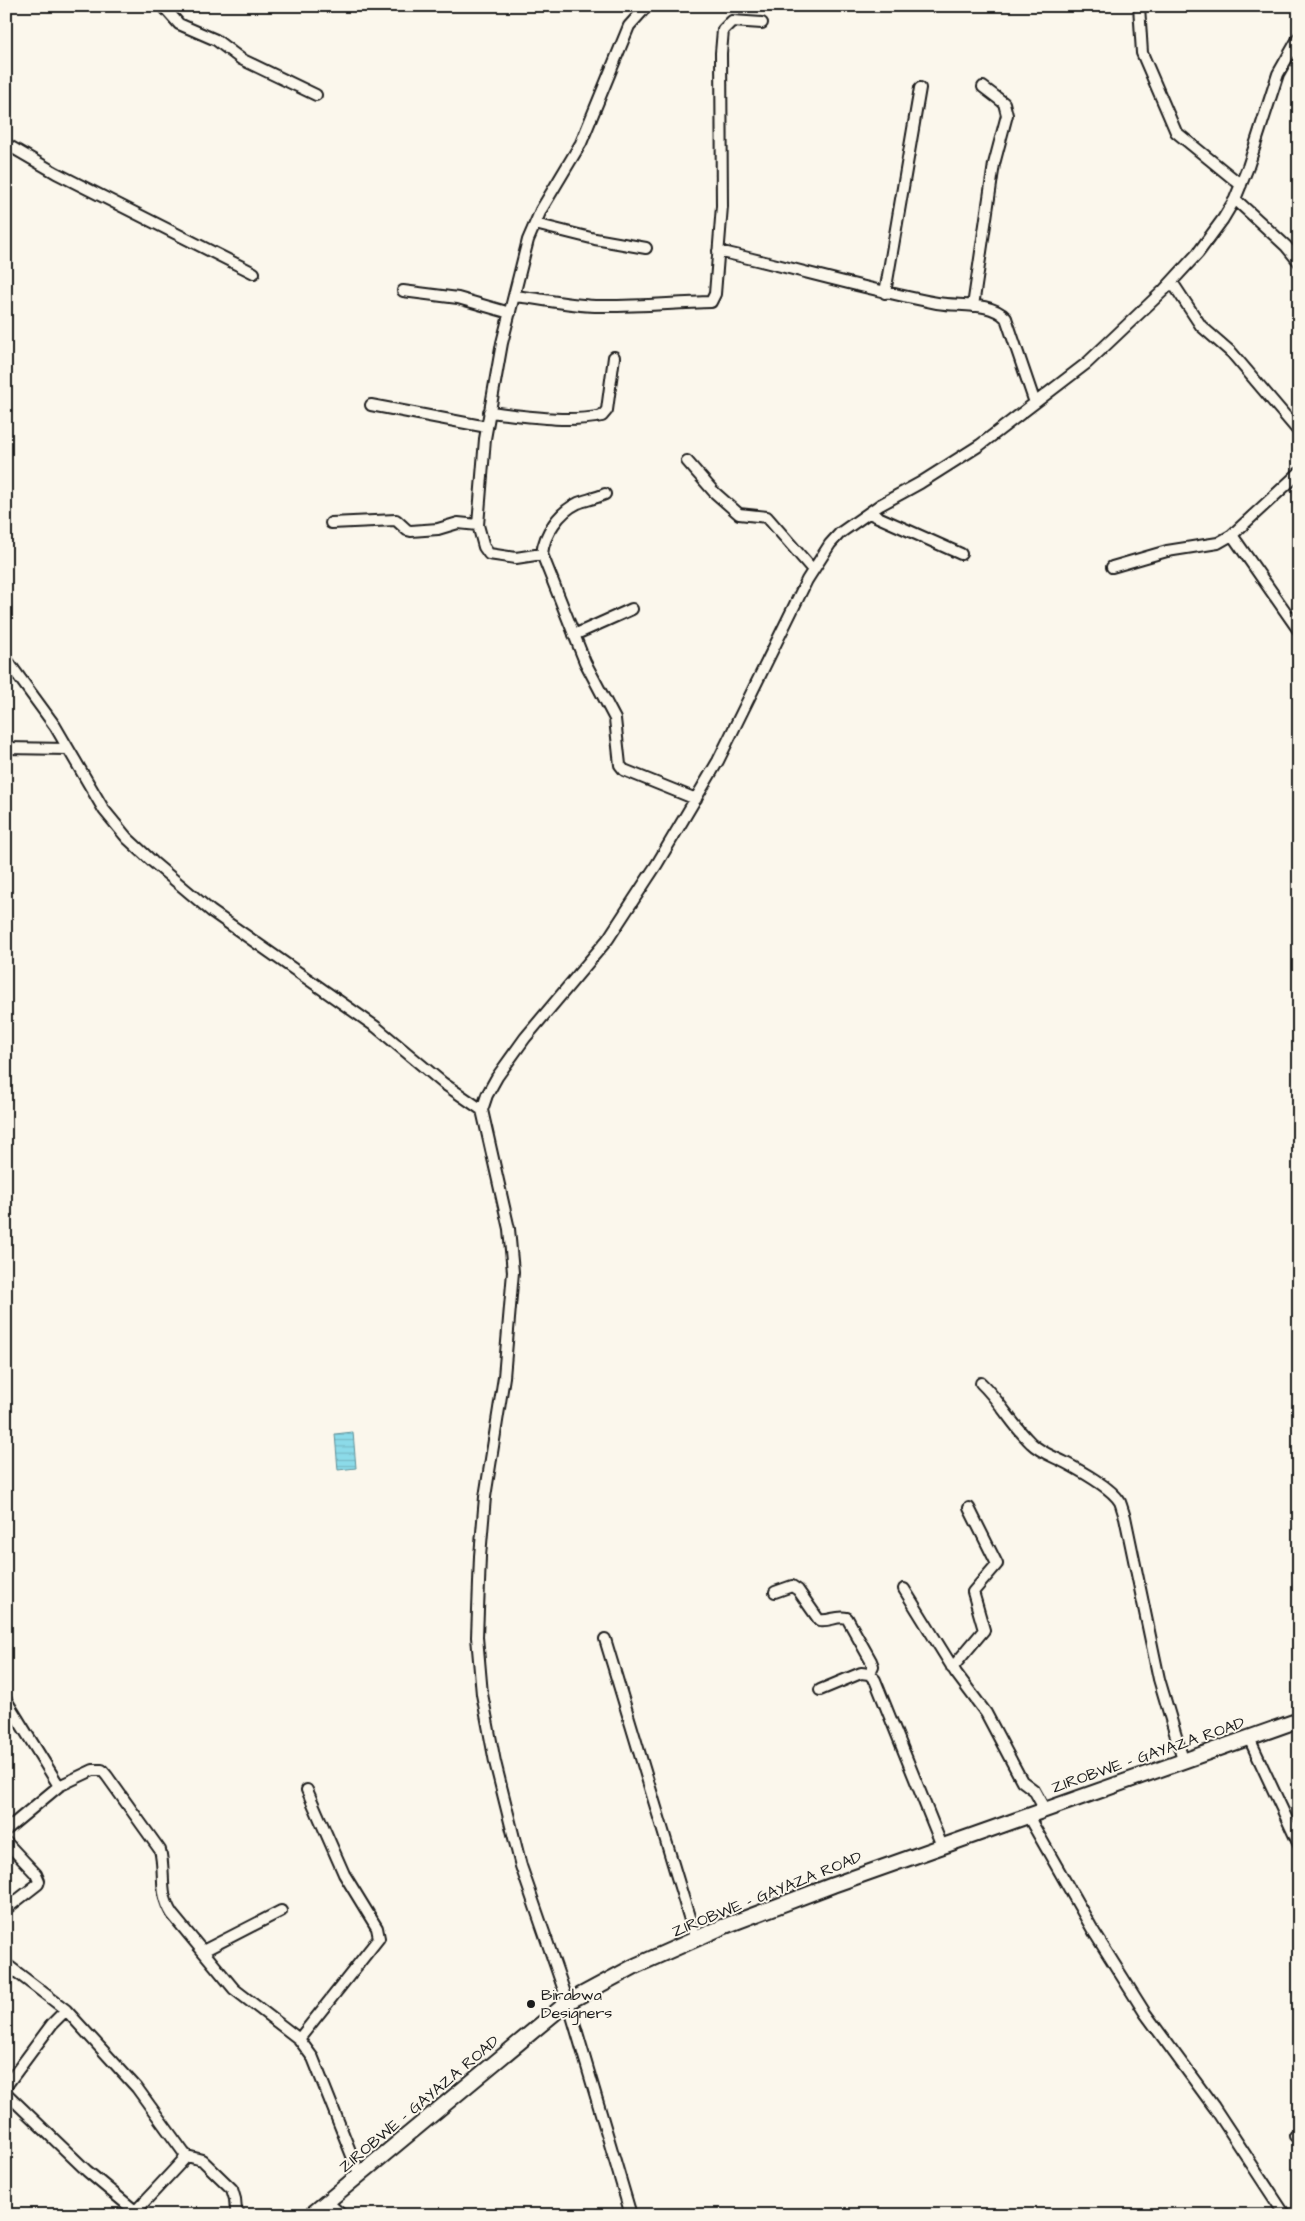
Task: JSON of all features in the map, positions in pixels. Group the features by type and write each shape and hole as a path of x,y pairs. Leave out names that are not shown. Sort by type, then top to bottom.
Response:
{"street":[{"path":"163,6 180,24 216,40 241,59 316,95"},
{"path":"542,554 516,558 489,554 484,547 478,525 487,427 502,343 528,240 541,210 581,143 629,26 647,6"},
{"path":"1140,6 1142,53 1176,132 1241,185"},
{"path":"515,296 594,306 640,306 683,301 711,302 715,294 722,206 721,52 723,30 732,21 762,23"},
{"path":"631,2215 568,2002 521,1866 495,1762 482,1694 477,1637 480,1556 485,1497 504,1377 513,1272 509,1229 482,1110 487,1095 497,1077 525,1038 608,939 632,904 718,761 813,570 830,544 840,533 869,513 980,445 1035,403 1087,363 1172,282 1198,253 1235,199 1248,167 1278,74 1299,37"},
{"path":"973,306 994,164 1007,115 1004,103 983,87"},
{"path":"885,293 920,88"},
{"path":"6,144 56,173 254,273"},
{"path":"1235,199 1286,246 1299,262"},
{"path":"535,224 595,239 646,248"},
{"path":"718,251 777,264 885,293 950,306 973,306 997,310 1006,318 1035,403"},
{"path":"1172,282 1201,326 1232,353 1299,432"},
{"path":"404,291 458,298 510,313"},
{"path":"490,412 537,417 580,418 602,416 607,410 614,357"},
{"path":"371,405 487,427"},
{"path":"686,461 714,492 739,514 767,517 813,570"},
{"path":"1112,567 1167,551 1212,544 1232,534 1299,472"},
{"path":"605,494 578,503 568,510 546,536 542,554 585,662 615,719 620,765 624,770 696,799"},
{"path":"869,513 961,554"},
{"path":"331,524 396,520 407,530 438,529 458,523 478,525"},
{"path":"1232,534 1299,630"},
{"path":"574,636 632,609"},
{"path":"6,659 43,709 104,810 127,838 211,911 376,1028 443,1083 482,1110"},
{"path":"6,748 68,749"},
{"path":"982,1383 993,1394 1015,1425 1031,1443 1049,1456 1064,1462 1097,1482 1110,1491 1119,1502 1125,1517 1159,1679 1183,1760"},
{"path":"952,1668 984,1630 973,1592 996,1564 969,1508"},
{"path":"775,1592 792,1586 798,1590 819,1620 825,1621 841,1616 847,1618 873,1666 869,1674"},
{"path":"904,1589 952,1668 986,1714 1022,1780 1034,1790 1045,1810"},
{"path":"605,1639 696,1940"},
{"path":"820,1690 861,1673 869,1674 875,1680 942,1846"},
{"path":"6,1700 59,1786"},
{"name":"ZIROBWE - GAYAZA ROAD","path":"311,2215 568,2002 635,1966 833,1885 1299,1720"},
{"path":"1249,1738 1299,1845"},
{"path":"6,1830 59,1786 93,1770 102,1770 160,1850 163,1861 162,1886 165,1902 234,1988 299,2039 313,2058 360,2176"},
{"path":"299,2039 379,1938 377,1928 344,1874 307,1790"},
{"path":"1028,1816 1094,1932 1145,2013 1214,2107 1286,2215"},
{"path":"6,1842 36,1874 39,1881 38,1884 6,1909"},
{"path":"203,1951 281,1911"},
{"path":"6,1964 66,2010 137,2088 187,2156 202,2160 232,2189 236,2210 240,2215"},
{"path":"6,2086 52,2024 66,2010"},
{"path":"6,2093 87,2172 133,2213 187,2156"},
{"path":"327,2202 342,2215"}],"water":[{"path":"353,1432 356,1468 338,1470 335,1434"}],"place":[{"name":"Birabwa Designers","path":"531,2004"}]}
